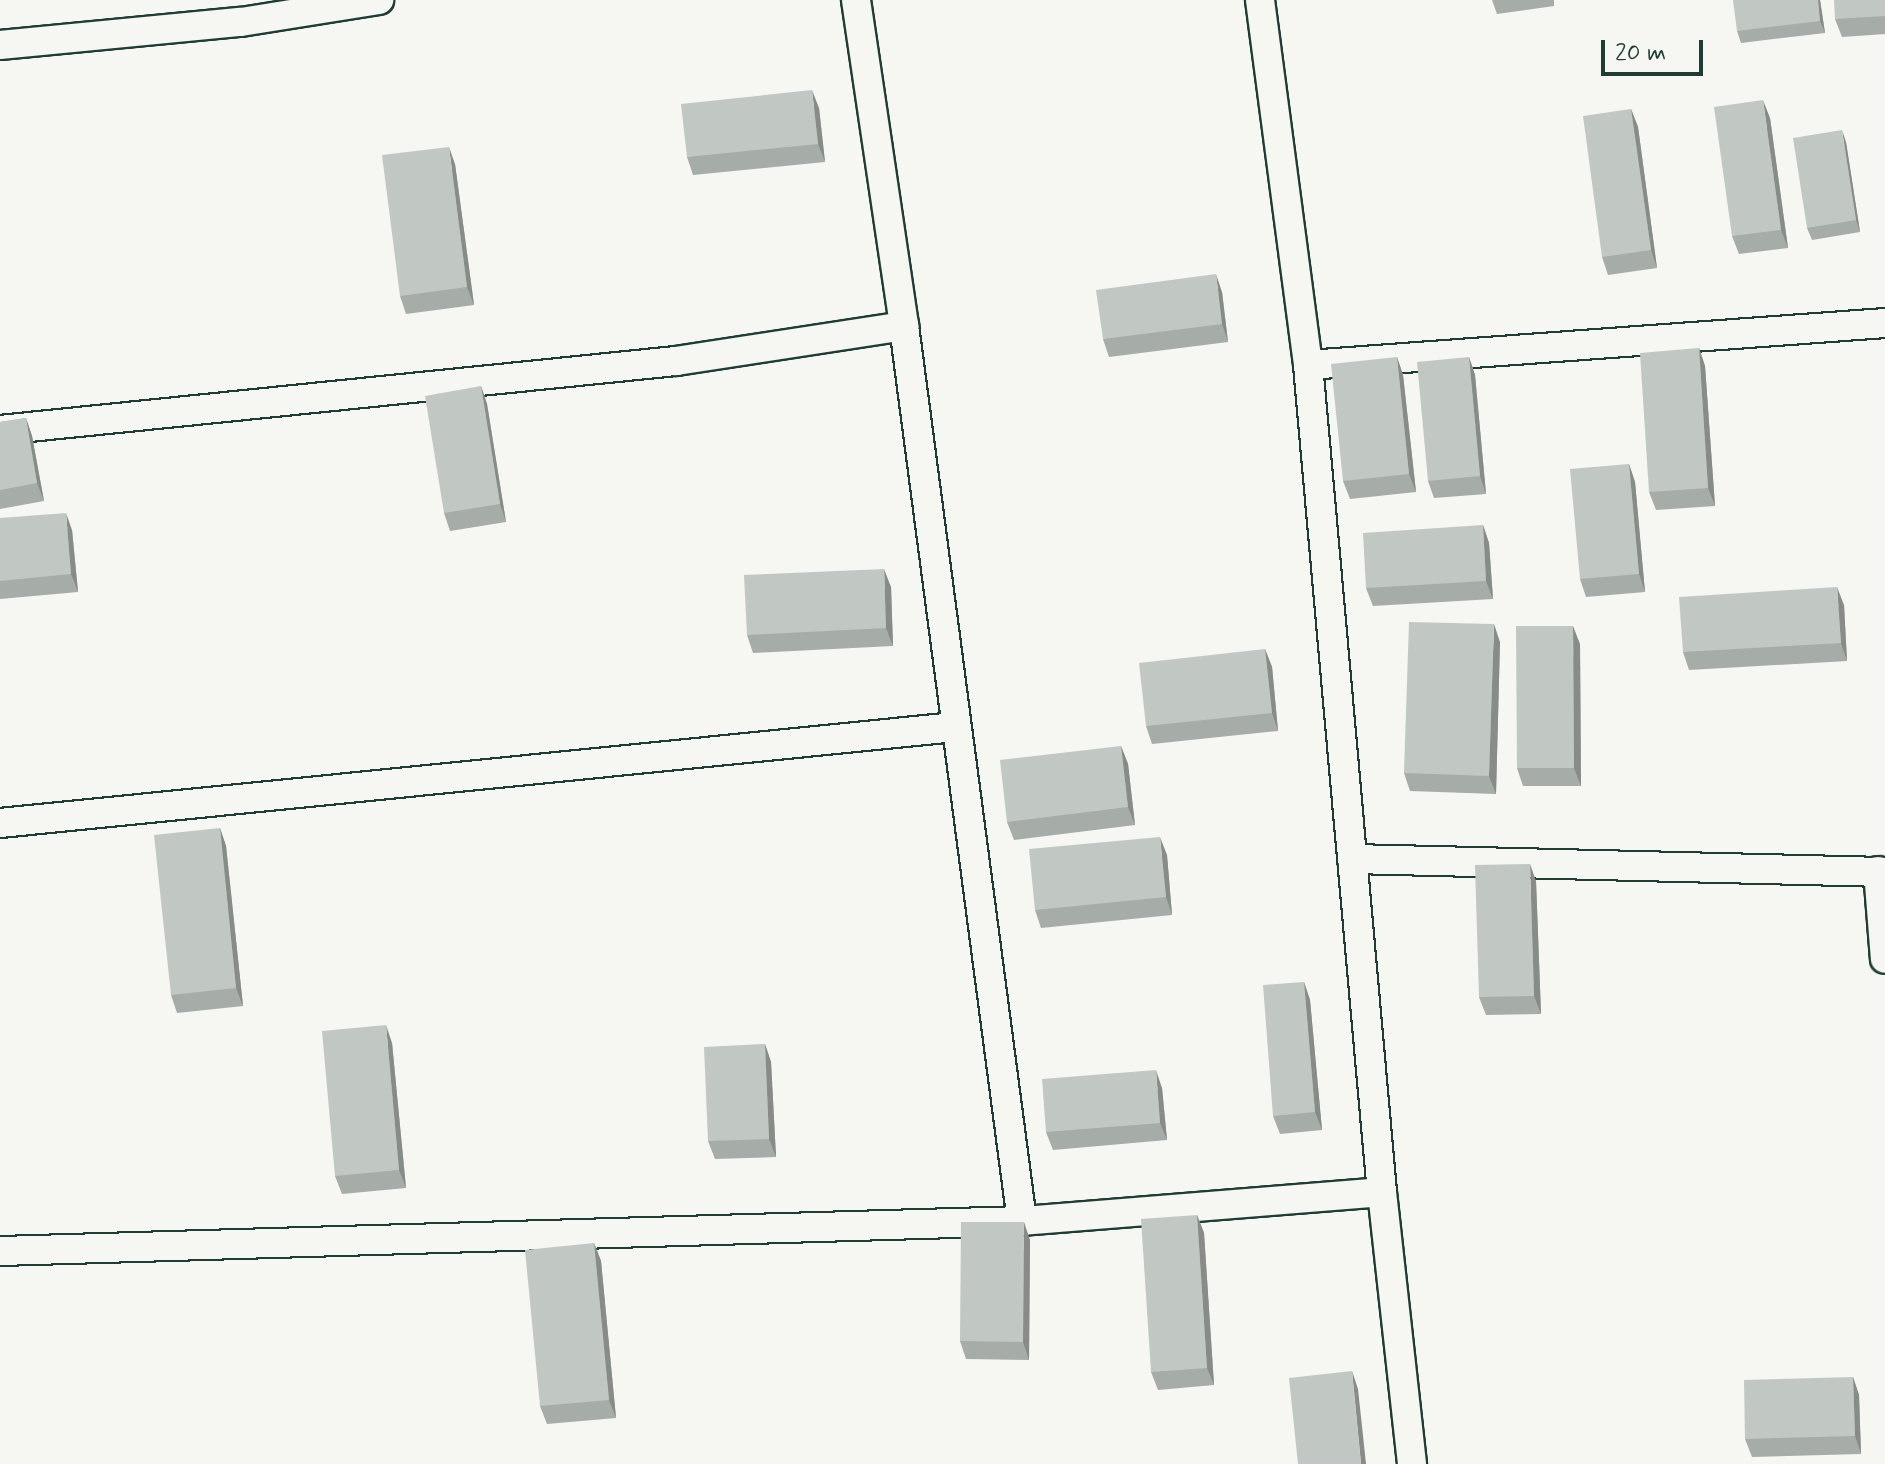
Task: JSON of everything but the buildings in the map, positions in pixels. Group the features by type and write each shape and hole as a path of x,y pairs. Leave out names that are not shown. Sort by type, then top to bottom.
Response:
{"street":[{"path":"0,45 240,11 379,0"},
{"path":"856,0 904,326 1022,1221"},
{"path":"1260,0 1308,365 1382,1192 1412,1464"},
{"path":"1308,365 1885,323"},
{"path":"0,430 676,361 904,326"},
{"path":"0,823 955,727"},
{"path":"1352,859 1882,872 1885,959"},
{"path":"0,1251 1022,1221 1382,1192"}]}
